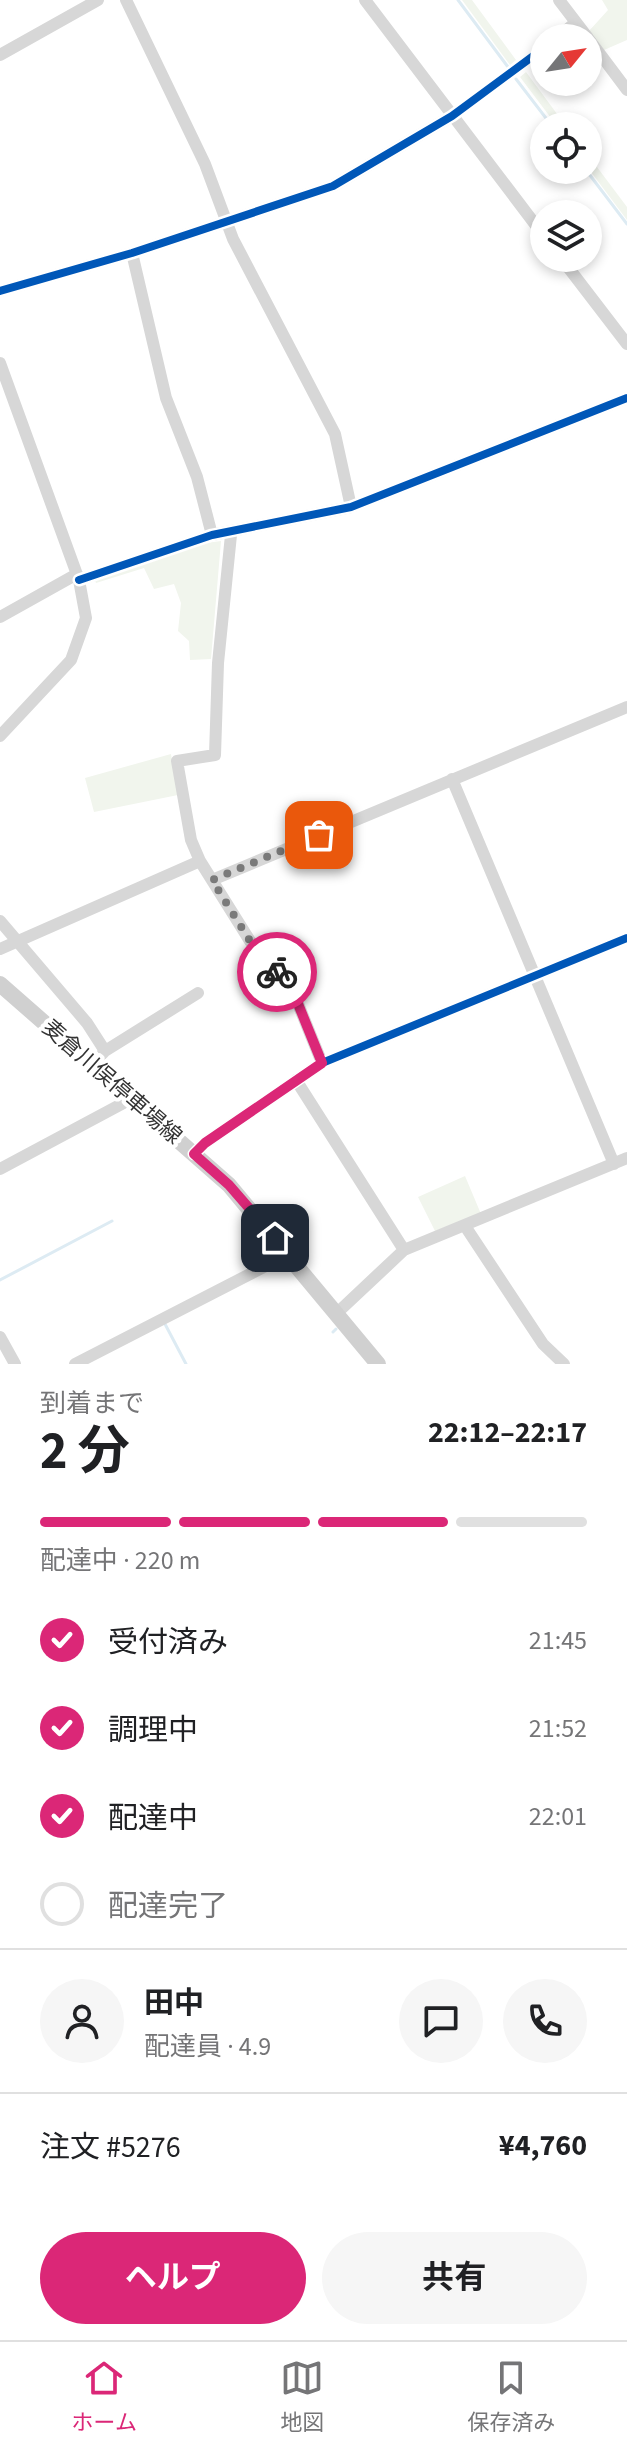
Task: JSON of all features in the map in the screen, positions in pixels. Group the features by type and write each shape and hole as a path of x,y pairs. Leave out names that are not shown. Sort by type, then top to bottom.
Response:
{"main road":[{"name":"麦倉川俣停車場線","path":"0,984 229,1185 378,1364"}],"street":[{"path":"0,55 98,0"},
{"path":"126,0 205,164 226,222 335,434 351,507"},
{"path":"365,0 530,218"},
{"path":"559,0 576,22 574,24"},
{"path":"602,57 627,90"},
{"path":"0,291 132,253 333,186 452,116 530,58"},
{"path":"132,253 166,398 197,477 212,535"},
{"path":"572,272 627,344"},
{"path":"0,363 6,395 78,577 86,618 71,660 1,733"},
{"path":"0,617 78,577 212,535 231,535 351,507 627,398"},
{"path":"231,535 218,663 215,755 177,761 191,840 200,861 250,941 292,989 322,1063"},
{"path":"212,880 627,707"},
{"path":"452,779 614,1164"},
{"path":"0,949 200,861"},
{"path":"0,921 87,1023 105,1051"},
{"path":"194,1154 322,1063 627,938"},
{"path":"92,1065 105,1051 198,993"},
{"path":"296,1080 404,1250"},
{"path":"0,1169 131,1099"},
{"path":"337,1313 404,1250 627,1158"},
{"path":"465,1226 543,1344 564,1364"},
{"path":"75,1364 289,1254"},
{"path":"0,1337 15,1364"}],"shaded area":[{"path":"462,0 472,0 516,60 510,65"},
{"path":"602,0 627,0 627,40 604,50 602,24 595,24 608,10"},
{"path":"526,72 530,77 530,90 520,77"},
{"path":"534,96 544,96 556,112 546,112"},
{"path":"602,174 627,207 627,220 600,184"},
{"path":"221,541 211,659 190,660 189,641 178,631 181,603 174,584 154,589 144,568 96,583 94,578 199,544"},
{"path":"171,754 178,795 94,812 85,778"},
{"path":"465,1176 481,1214 435,1231 418,1197"}],"waterway":[{"path":"458,0 508,67"},
{"path":"516,79 541,112"},
{"path":"597,184 627,224"},
{"path":"0,1280 112,1221"},
{"path":"165,1324 186,1364"},
{"path":"333,1332 336,1329"}],"cycle path":[{"path":"0,291 132,253 333,186 452,116 530,58"},
{"path":"79,580 212,535 351,507 627,398"},
{"path":"194,1154 205,1143 322,1063 627,938"}],"way so far":[{"path":"277,972 250,941 212,880 319,835"}],"route":[{"path":"275,1238 229,1185 194,1154 205,1143 322,1063 292,989 277,972"}]}
